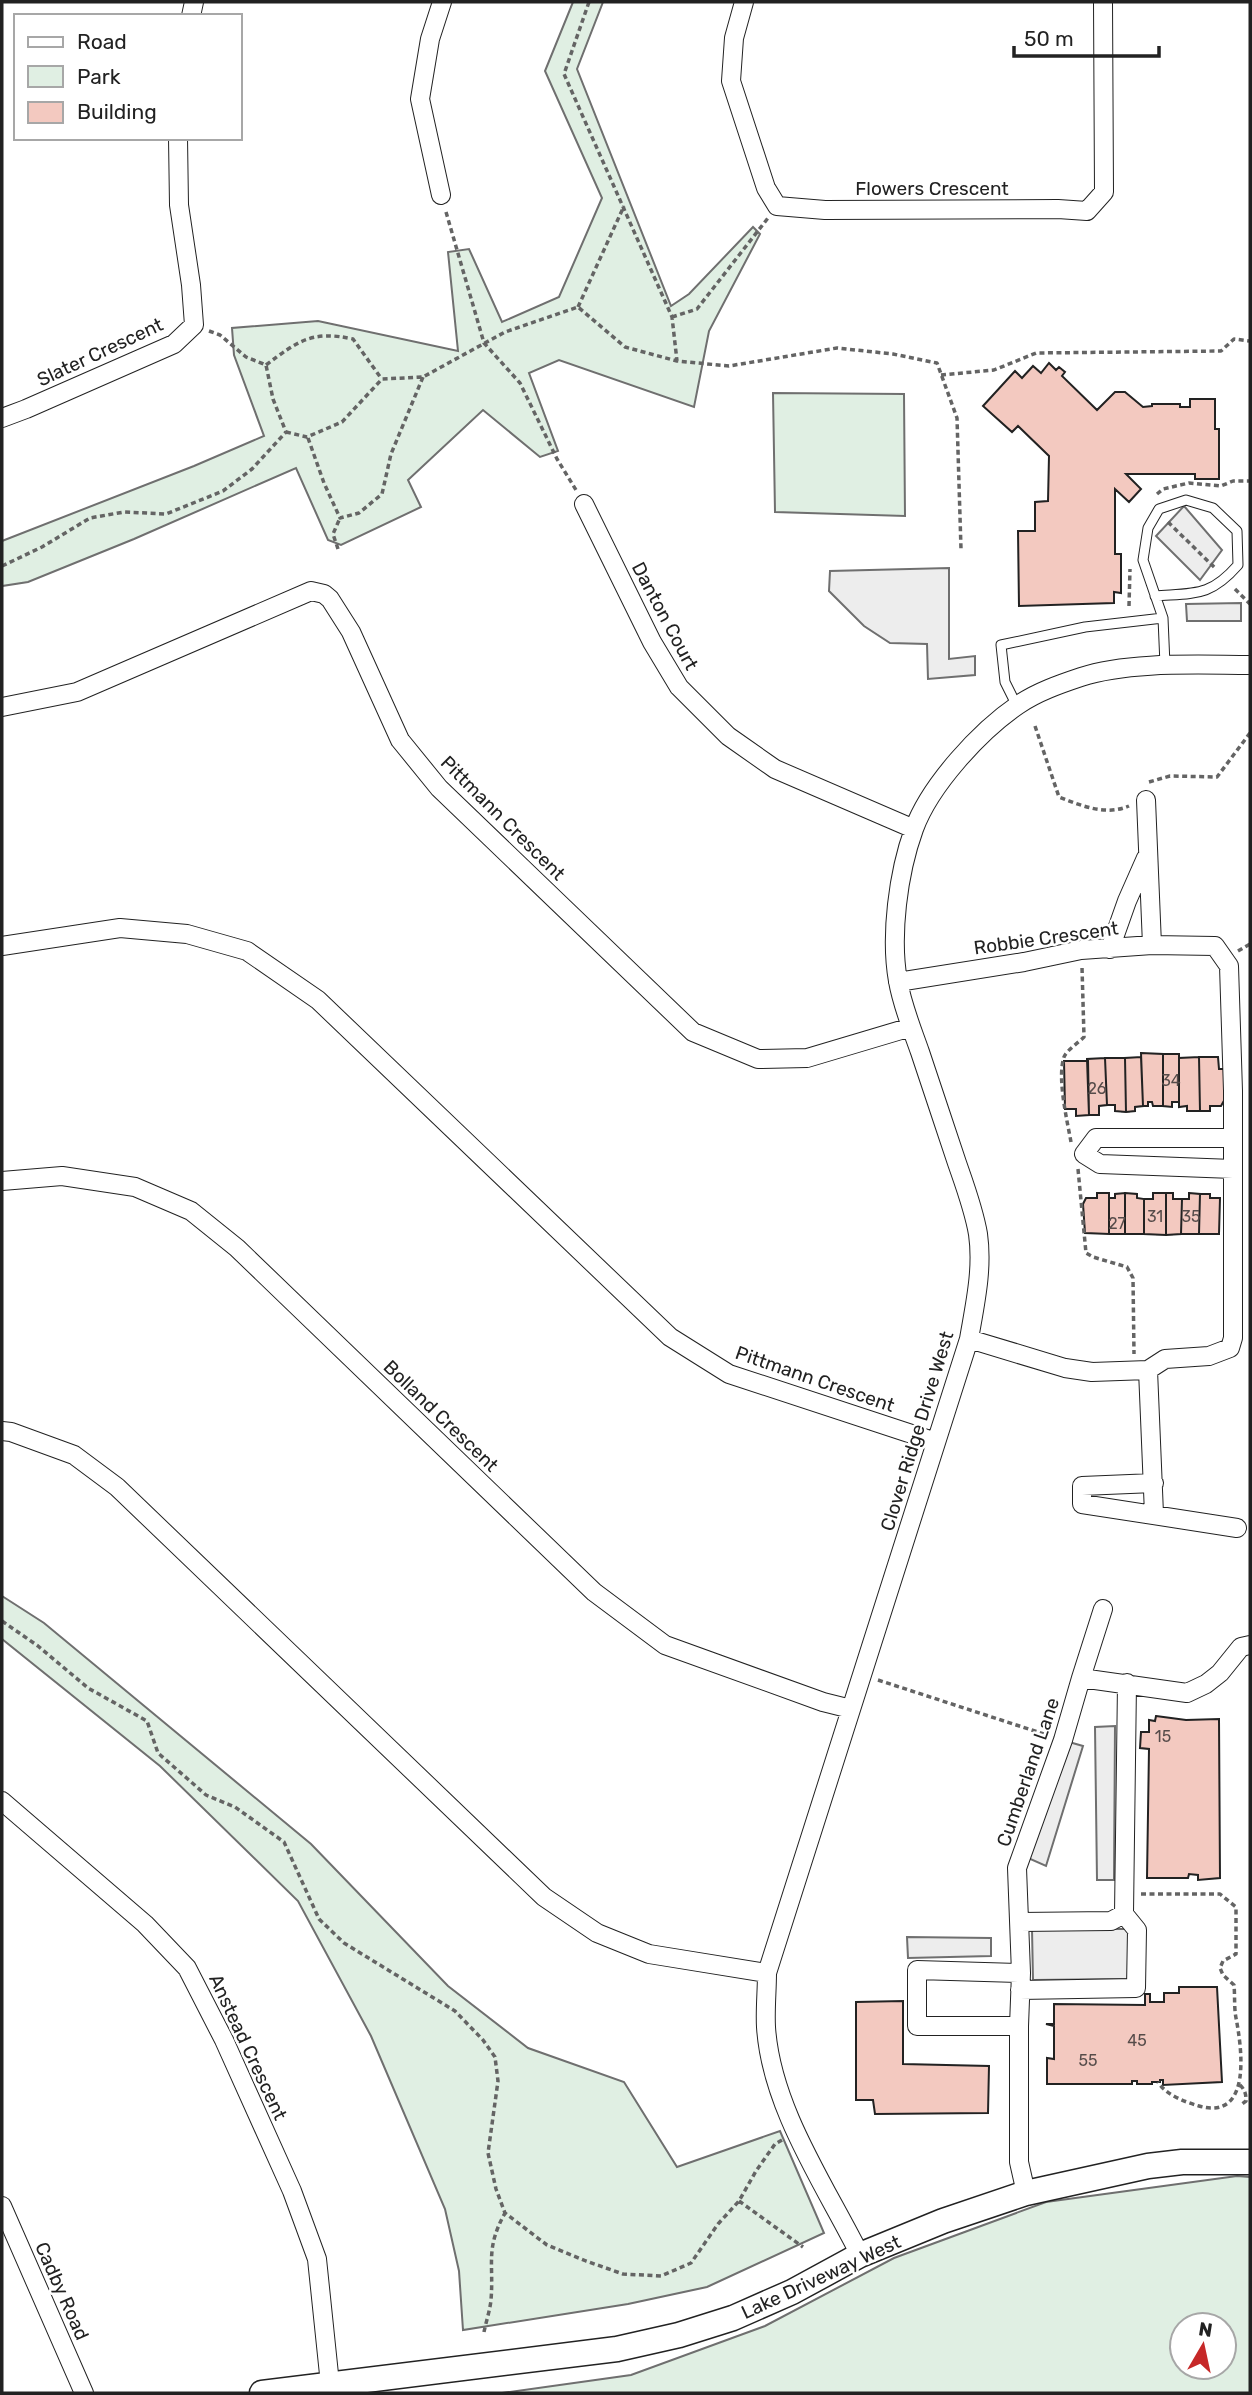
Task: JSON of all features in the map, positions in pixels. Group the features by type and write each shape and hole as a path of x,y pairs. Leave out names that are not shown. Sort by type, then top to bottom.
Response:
{"street":[{"path":"441,195 420,99 430,38 442,2"},
{"path":"744,2 734,38 731,81 766,188 777,206"},
{"name":"Flowers Crescent","path":"777,206 825,210 942,208 1087,211 1104,192 1103,2"},
{"name":"Slater Crescent","path":"2,418 174,344 194,325 179,205 178,140"},
{"name":"Danton Court","path":"584,503 652,642 679,687 728,736 775,769 914,829"},
{"name":"Pittmann Crescent","path":"2,707 77,692 311,591 324,594 351,632 400,740 439,788 693,1032 758,1059 807,1058 911,1027"},
{"name":"Clover Ridge Drive West","path":"860,2255 797,2133 775,2074 766,2028 767,1973 970,1339 980,1269 978,1233 967,1190 898,982 894,934 899,889 914,829 926,804 946,776 987,729 1017,706 1084,676 1165,665 1250,665"},
{"path":"1146,800 1152,945"},
{"path":"1110,949 1147,855"},
{"name":"Pittmann Crescent","path":"2,946 120,928 187,934 247,951 318,1000 670,1337 729,1374 936,1442"},
{"name":"Robbie Crescent","path":"898,982 1081,950 1152,945 1215,946 1229,966 1233,1138 1233,1338 1230,1348 1209,1356 1165,1359 1148,1370 1092,1372 1065,1368 970,1339"},
{"path":"1233,1138 1097,1138 1084,1154 1100,1164 1233,1169"},
{"name":"Bolland Crescent","path":"2,1181 62,1176 123,1185 135,1187 191,1211 237,1248 604,1600 665,1645 823,1702 851,1709"},
{"path":"1148,1370 1154,1514"},
{"path":"2,1431 74,1455 117,1487 544,1897 597,1933 649,1954 767,1973"},
{"path":"1154,1483 1082,1486 1082,1504 1237,1528"},
{"name":"Cumberland Lane","path":"1026,2193 1019,2162 1021,1981 1017,1868 1063,1740 1103,1609"},
{"path":"1081,1678 1187,1693 1206,1684 1220,1673 1241,1647 1250,1645"},
{"path":"1019,2026 917,2026 917,1970 1021,1981 1136,1988 1137,1930 1124,1914 1126,1684"},
{"name":"Anstead Crescent","path":"2,1801 145,1924 187,1968 224,2040 292,2191 317,2259 330,2384"},
{"path":"1020,1922 1111,1921 1124,1914"},
{"name":"Lake Driveway West","path":"262,2393 617,2349 680,2335 733,2318 792,2292 860,2255 943,2221 1026,2193 1159,2165 1182,2162 1250,2162"},
{"name":"Cadby Road","path":"2,2206 84,2393"}],"lane":[{"path":"1155,596 1199,593 1226,579 1238,565 1237,531 1213,508 1186,500 1159,509 1148,528 1143,560 1155,596 1163,618 1165,665"},
{"path":"1017,706 1005,682 1001,645 1085,627 1163,618"}],"path":[{"path":"590,2 564,74 672,317 677,361"},
{"path":"441,195 484,343 520,383 557,459 584,503"},
{"path":"286,432 307,438 342,422 382,379 423,377 522,324 578,307 624,205"},
{"path":"672,317 697,309 777,206"},
{"path":"578,307 625,347 677,361 729,366 837,348 893,354 937,363 957,418 961,549"},
{"path":"194,325 220,335 246,357 266,365"},
{"path":"266,365 299,340 332,334 353,339 382,379"},
{"path":"941,375 994,370 1036,353 1221,351 1234,339 1250,341"},
{"path":"266,365 273,399 286,432"},
{"path":"340,518 359,513 382,494 391,454 423,377"},
{"path":"2,566 42,547 90,518 124,512 166,514 223,491 252,469 286,432"},
{"path":"307,438 340,518 333,534 338,549"},
{"path":"1158,512 1250,604"},
{"path":"1035,726 1059,797 1084,806 1116,812 1146,800 1149,781 1154,779 1170,776 1217,777 1250,733"},
{"path":"2,1621 38,1646 88,1688 147,1721 158,1753 206,1795 236,1807 284,1842 319,1919 344,1943 455,2011 483,2040 495,2057 499,2081 488,2153 496,2189 506,2213 547,2245 623,2274 661,2276 691,2263 718,2224 739,2201 775,2144 797,2133"},
{"path":"862,1675 1063,1740"},
{"path":"1125,1894 1220,1894 1236,1907 1236,1954 1228,1957 1220,1968 1223,1975 1234,1985 1241,2037 1242,2071 1234,2099 1226,2105 1206,2107 1166,2093 1158,2082"},
{"path":"1240,2085 1246,2095 1246,2101 1242,2104"},
{"path":"739,2201 803,2247"},
{"path":"484,2332 491,2301 491,2257 495,2232 506,2213"}],"green space":[{"path":"573,2 603,2 577,69 671,306 689,294 753,227 760,234 709,331 694,407 559,360 529,373 558,451 540,457 483,410 408,480 421,507 341,545 328,540 296,468 28,582 2,586 2,541 264,436 234,355 232,328 318,321 458,351 448,252 469,249 502,322 559,297 602,198 545,71"},
{"path":"773,393 904,394 905,516 775,512"},
{"path":"2,1596 44,1623 311,1844 448,1986 528,2048 624,2082 677,2167 780,2131 824,2233 707,2287 628,2304 463,2330 459,2271 445,2209 371,2036 298,1901 160,1766 2,1639"},
{"path":"1237,2176 1250,2177 1250,2393 502,2393 631,2375 765,2326 894,2258 1046,2202"}],"shaded area":[{"path":"1184,506 1222,550 1200,580 1156,536"},
{"path":"949,568 949,659 975,656 975,675 928,679 927,644 890,643 864,626 829,591 830,571"},
{"path":"1241,603 1241,621 1187,621 1186,604"},
{"path":"1115,1726 1114,1880 1097,1880 1095,1727"},
{"path":"1069,1742 1083,1746 1046,1866 1028,1858"},
{"path":"1032,1929 1129,1929 1128,1979 1033,1980"},
{"path":"907,1937 991,1938 991,1956 908,1958"}],"building":[{"path":"1049,363 1056,370 1059,367 1065,372 1062,376 1097,410 1115,392 1125,392 1143,407 1152,404 1180,404 1180,407 1190,407 1190,399 1215,399 1215,429 1219,429 1219,479 1195,479 1195,474 1126,474 1141,489 1129,502 1115,489 1115,554 1121,554 1121,593 1114,592 1114,603 1019,606 1018,531 1035,531 1035,502 1048,501 1049,456 1018,426 1012,432 983,406 1015,371 1022,378 1033,366 1041,373"},
{"path":"1141,1053 1163,1054 1163,1106 1153,1106 1152,1102 1148,1102 1148,1106 1143,1106"},
{"path":"1163,1054 1179,1054 1179,1102 1172,1102 1172,1107 1163,1106"},
{"path":"1141,1057 1143,1106 1126,1112 1125,1058"},
{"path":"1199,1057 1200,1111 1187,1111 1187,1106 1179,1107 1179,1058"},
{"path":"1199,1057 1218,1057 1219,1069 1225,1069 1226,1097 1221,1106 1210,1106 1210,1111 1200,1111"},
{"path":"1105,1058 1107,1105 1099,1106 1099,1115 1089,1115 1087,1059"},
{"path":"1105,1058 1125,1058 1126,1112 1115,1111 1115,1105 1107,1105"},
{"path":"1064,1061 1088,1061 1089,1115 1076,1116 1076,1109 1065,1109"},
{"path":"1097,1193 1109,1193 1109,1234 1085,1233 1083,1204 1086,1198 1097,1198"},
{"path":"1125,1193 1125,1234 1109,1234 1109,1198"},
{"path":"1125,1193 1137,1194 1137,1198 1144,1199 1144,1234 1125,1234"},
{"path":"1153,1193 1166,1193 1166,1235 1144,1234 1144,1199 1153,1199"},
{"path":"1166,1193 1173,1193 1173,1199 1182,1199 1181,1234 1166,1235"},
{"path":"1189,1193 1200,1194 1199,1234 1181,1234 1182,1199 1189,1199"},
{"path":"1200,1194 1220,1198 1219,1234 1199,1234"},
{"path":"1156,1716 1186,1720 1219,1719 1220,1878 1198,1880 1198,1875 1189,1874 1188,1878 1147,1878 1149,1749 1140,1748 1141,1732 1149,1732 1149,1720 1155,1721"},
{"path":"1179,1987 1217,1987 1222,2082 1163,2085 1163,2080 1160,2080 1152,2084 1137,2084 1137,2081 1132,2081 1132,2084 1047,2084 1047,2058 1054,2059 1054,2026 1046,2024 1054,2024 1054,2004 1145,2005 1145,1994 1150,1994 1150,2002 1164,2002 1164,1993 1179,1993"},
{"path":"903,2001 903,2064 989,2066 988,2113 875,2114 873,2100 856,2100 856,2002"}]}
